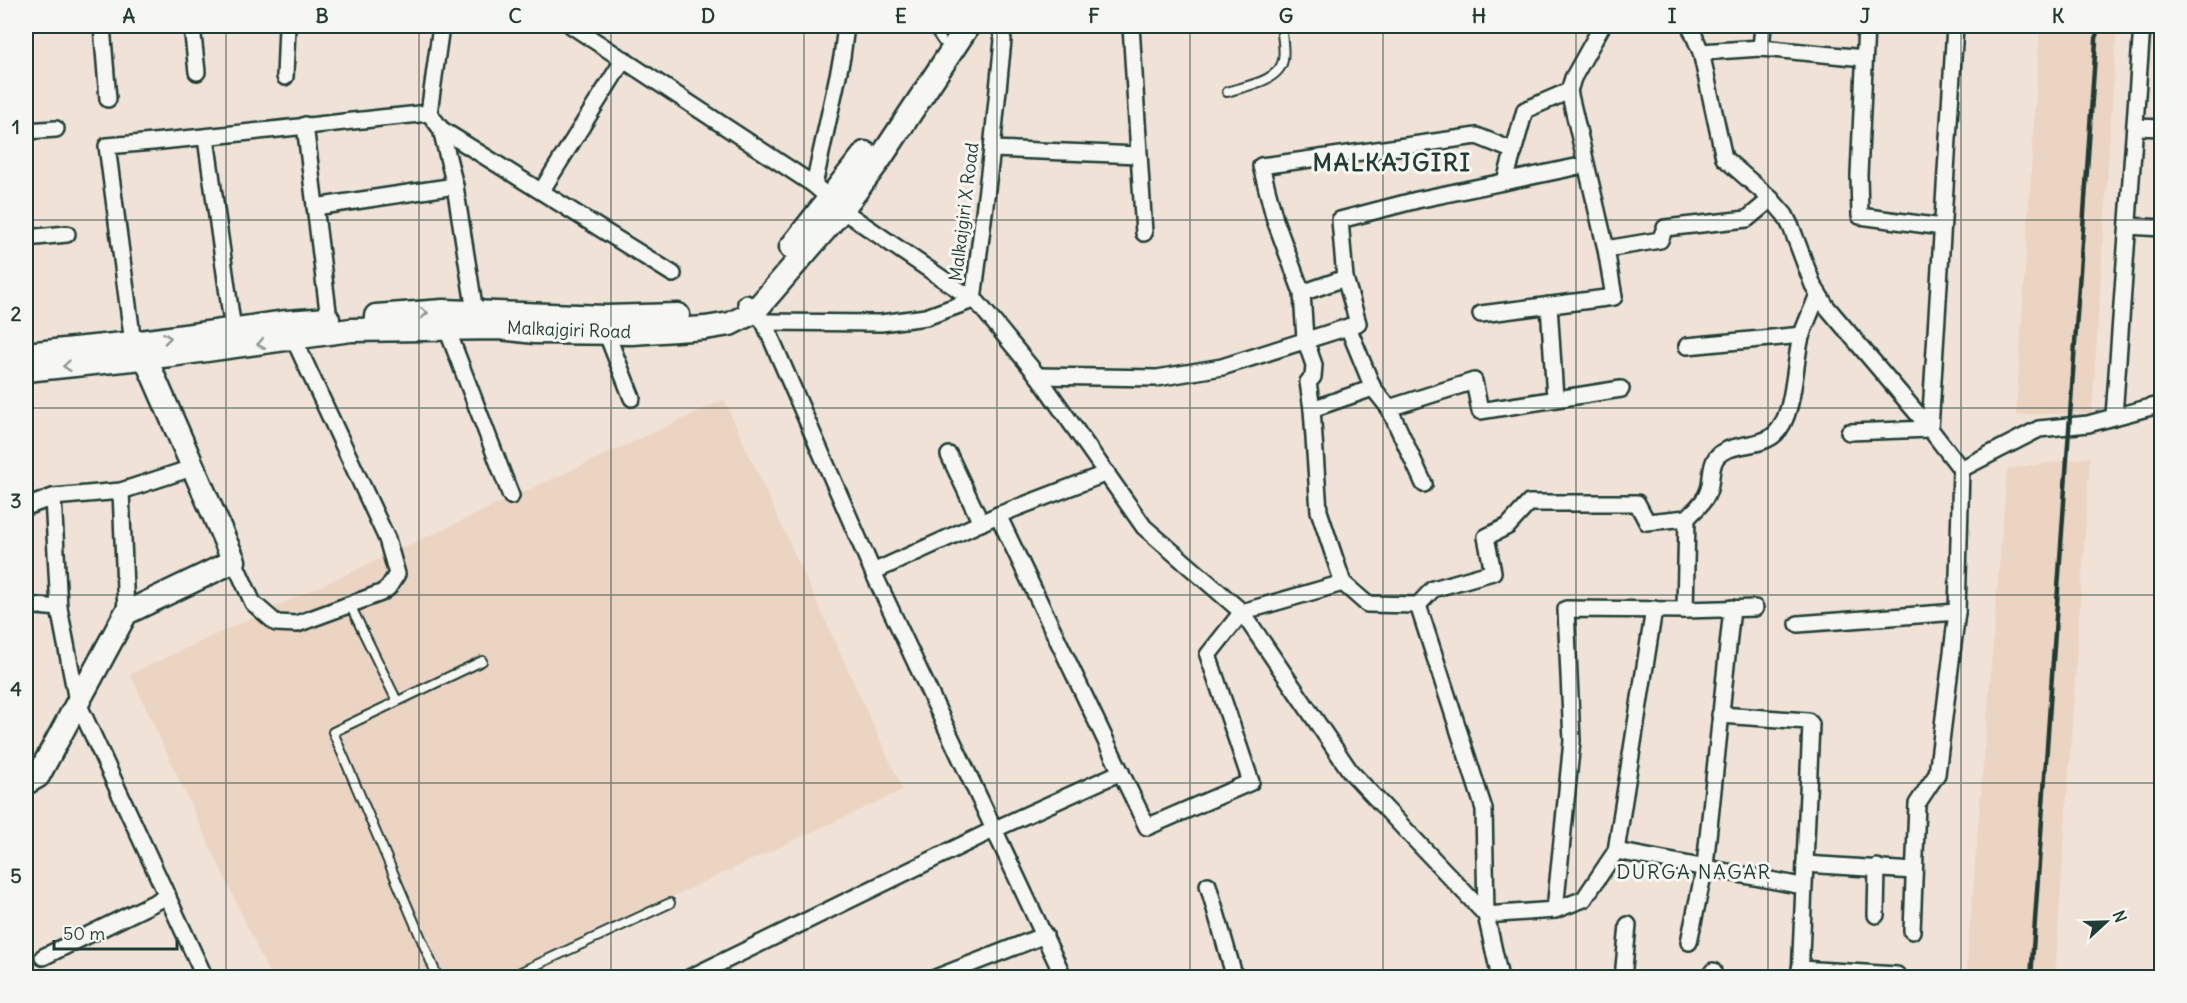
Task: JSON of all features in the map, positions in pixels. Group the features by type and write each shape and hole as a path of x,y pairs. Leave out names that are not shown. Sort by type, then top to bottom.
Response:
{"main road":[{"name":"Malkajgiri Road","path":"828,198 878,162 968,26"},
{"name":"Malkajgiri Road","path":"755,312 754,295 851,171 924,72 942,31"},
{"name":"Malkajgiri Road","path":"26,370 139,350 233,330 287,322 443,311 606,317 755,312"},
{"name":"Malkajgiri Road","path":"26,354 258,344 351,330 499,328 535,332 632,333 730,324 755,312"},
{"path":"26,783 39,776 126,613 234,561 195,467 139,350"}],"street":[{"path":"102,26 108,99"},
{"path":"192,26 197,72"},
{"path":"285,76 286,26"},
{"path":"441,26 429,113 441,129 542,190 673,274"},
{"path":"572,26 624,58 978,303 1038,376 1144,527 1242,612 1350,771 1486,915"},
{"path":"828,198 846,26"},
{"name":"Malkajgiri X Road","path":"755,312 881,323 926,317 973,300 1003,40 1000,26"},
{"path":"1131,26 1144,233"},
{"path":"1481,314 1614,297 1606,249 1569,91 1573,78 1602,26"},
{"path":"1690,26 1701,52 1725,158 1771,199 1785,215 1818,294 1961,469 1957,612 1937,774 1917,804 1912,931"},
{"path":"1761,48 1763,26"},
{"path":"1866,26 1859,175 1860,216 1942,227"},
{"path":"1930,429 1954,26"},
{"path":"2114,416 2142,26"},
{"path":"1701,52 1761,48 1864,58"},
{"path":"542,190 624,58"},
{"path":"1505,181 1526,110 1569,91"},
{"path":"139,350 107,146 206,138 305,125 429,113"},
{"path":"305,125 329,319"},
{"path":"2136,127 2162,128"},
{"path":"26,131 56,129"},
{"path":"441,129 455,186 475,312"},
{"path":"1514,151 1477,136 1262,166 1275,220 1302,293 1305,339 1314,365 1312,377 1308,382 1319,511 1343,583 1367,604 1418,605 1433,589 1493,572 1486,537 1509,526 1529,503 1637,503 1647,522 1687,518"},
{"path":"206,138 233,330"},
{"path":"992,148 1139,155"},
{"path":"1038,376 1157,378 1222,367 1348,327 1358,323 1344,278 1341,220 1417,200 1585,165"},
{"path":"315,207 455,186"},
{"path":"1606,249 1660,240 1665,228 1747,219 1771,199"},
{"path":"2128,226 2162,228"},
{"path":"26,238 67,234"},
{"path":"1302,293 1344,278"},
{"path":"1685,610 1687,518 1706,496 1713,465 1720,454 1770,438 1783,425 1789,407 1802,335 1818,294"},
{"path":"1549,305 1555,398"},
{"path":"755,312 873,572 1064,978"},
{"path":"1348,327 1373,388 1389,408 1424,484"},
{"path":"447,329 511,496"},
{"path":"606,332 632,398"},
{"path":"1687,346 1802,335"},
{"path":"234,561 253,603 276,623 297,624 350,605 388,588 397,574 387,539 294,338"},
{"path":"1389,408 1474,381 1480,411 1621,389"},
{"path":"1312,409 1373,388"},
{"path":"1961,469 2039,429 2088,424 2162,404"},
{"path":"1849,432 1930,429"},
{"path":"949,455 981,523"},
{"path":"26,507 53,497 121,491 195,467"},
{"path":"873,572 998,515 1107,473"},
{"path":"121,491 126,613"},
{"path":"53,497 59,608 77,701 205,978"},
{"path":"998,515 1147,827 1251,782 1208,655 1242,612 1343,583"},
{"path":"26,605 59,608"},
{"path":"1418,605 1484,808 1486,915 1500,978"},
{"path":"1689,942 1705,866 1732,608"},
{"path":"1556,910 1572,741 1566,609 1755,608"},
{"path":"1486,915 1556,910 1584,899 1616,851 1654,609"},
{"path":"1797,624 1957,612"},
{"path":"1720,715 1810,723 1800,973 1897,975"},
{"path":"689,978 993,830 1121,772"},
{"path":"1616,851 1802,886"},
{"path":"1805,864 1914,871"},
{"path":"1876,915 1877,867"},
{"path":"1208,885 1234,978"},
{"path":"43,957 168,896"},
{"path":"1623,978 1628,925"},
{"path":"935,978 1045,934"}],"lane":[{"path":"1227,92 1269,78 1278,70 1283,60 1281,26"},
{"path":"350,605 397,701"},
{"path":"438,978 333,732 482,661"},
{"path":"508,978 670,903"}],"shaded area":[{"path":"2040,26 2117,26 2092,413 2016,415"},
{"path":"724,400 903,790 499,977 271,977 130,674"},
{"path":"2090,457 2055,977 1966,977 2007,469"}],"railway":[{"path":"2031,978 2097,26"}],"district":[{"name":"MALKAJGIRI","path":"1392,163"},
{"name":"DURGA NAGAR","path":"1694,872"}]}
